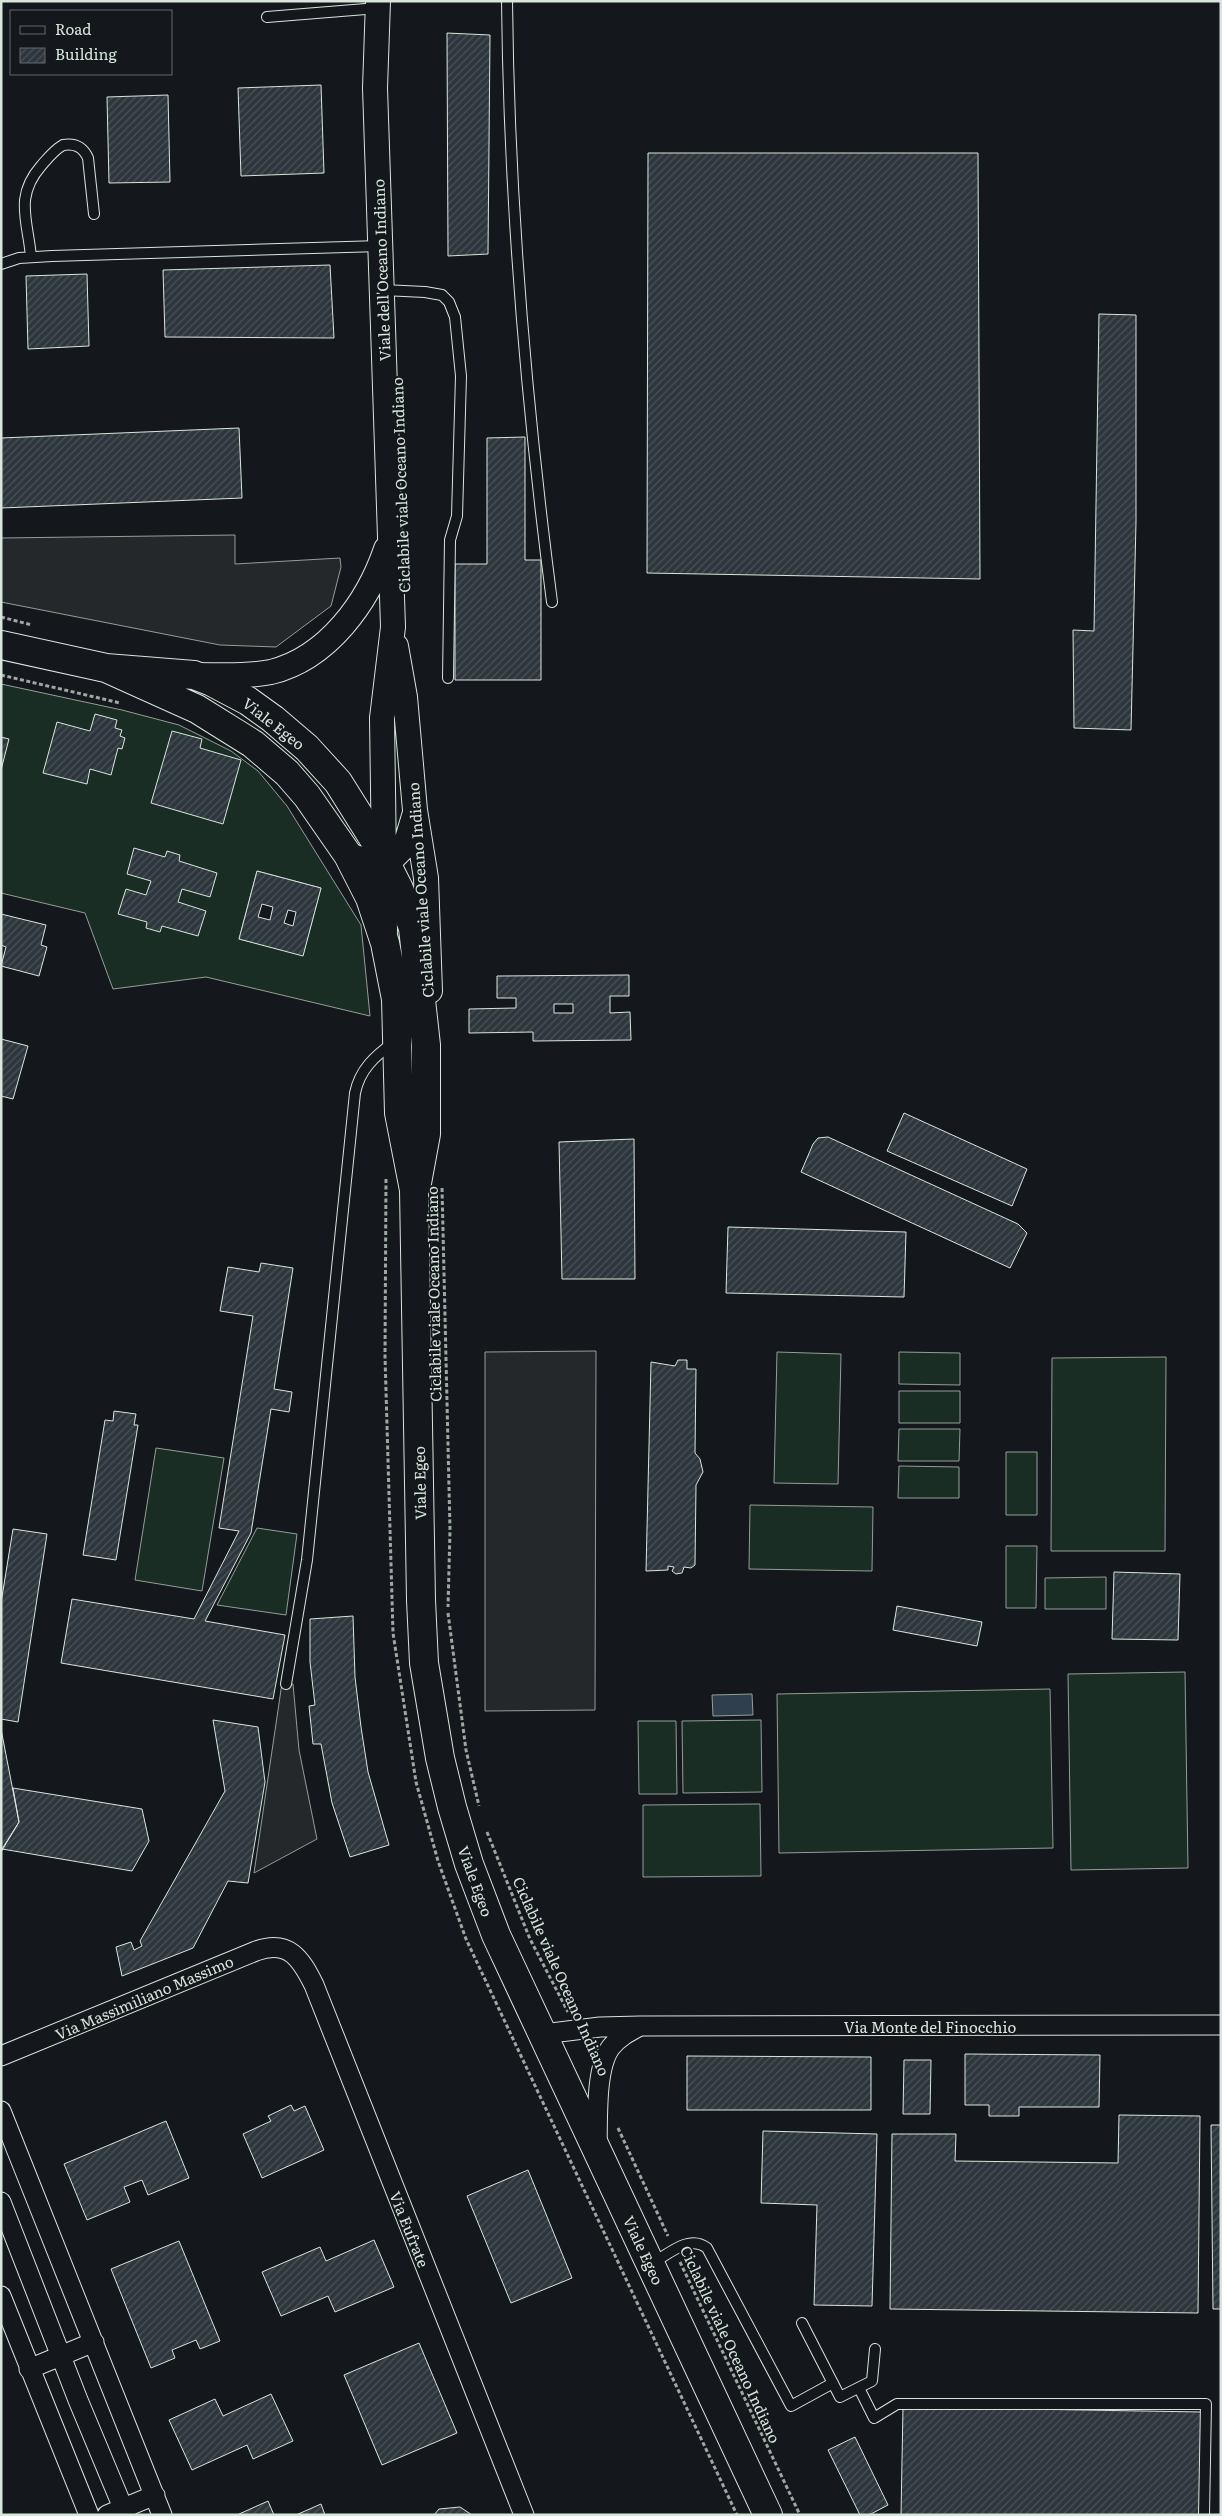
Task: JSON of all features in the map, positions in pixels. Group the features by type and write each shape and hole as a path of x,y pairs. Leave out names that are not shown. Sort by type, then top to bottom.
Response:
{"main road":[{"name":"Viale Egeo","path":"1,645 106,668 194,675 226,688 248,701 307,748 345,792 386,862 404,900 412,928 420,1004 426,1030 426,1134 421,1165 414,1190"},
{"name":"Viale Egeo","path":"106,668 183,701 253,744 296,782 348,856 370,898 386,943 394,981 399,1113 414,1190 420,1600 426,1682 443,1773 469,1864 496,1935 768,2515"}],"street":[{"name":"Viale dell'Oceano Indiano","path":"378,5 375,88 383,290 392,627 382,718 386,862 398,855 405,846 415,810"},
{"name":"Viale dell'Oceano Indiano","path":"194,675 269,672 290,665 309,654 331,637 356,611 379,568 390,538"},
{"name":"Viale dell'Oceano Indiano","path":"392,627 403,688 415,810 426,878 430,948 430,997 426,1030"},
{"path":"348,856 372,862 386,862"},
{"name":"Viale Egeo","path":"386,862 386,943"},
{"name":"Via Massimiliano Massimo","path":"1,2056 242,1955 262,1948 288,1950"},
{"name":"Via Eufrate","path":"288,1950 300,1960 314,1985 524,2515"},
{"name":"Via Monte del Finocchio","path":"543,2034 640,2026 1221,2025"},
{"path":"597,2150 600,2092 606,2057 610,2048 622,2036 640,2026"},
{"path":"1,2111 162,2515"},
{"path":"32,2190 1,2202 119,2512 154,2495"},
{"path":"1,2296 89,2515"},
{"path":"29,2369 94,2342"}],"lane":[{"path":"507,1 508,108 517,263 543,532 552,602"},
{"path":"267,17 378,5"},
{"path":"31,258 24,209 26,189 41,165 63,145 76,145 85,152 88,158 94,214"},
{"path":"1,264 12,259 31,258 380,246"},
{"path":"383,290 425,292 442,295 450,302 455,317 461,376 457,516 450,540 448,678"},
{"path":"286,1684 307,1560 355,1093 359,1077 369,1062 397,1039"},
{"path":"650,2264 690,2242 699,2242 707,2248 791,2406 833,2383"},
{"path":"802,2323 840,2397 872,2381 875,2349"},
{"path":"859,2388 874,2418 897,2404 1206,2404 1204,2515"}],"path":[{"path":"1,617 39,627"},
{"name":"Ciclabile viale Oceano Indiano","path":"441,1180 449,1520 448,1610 466,1750 481,1814"},
{"name":"Ciclabile viale Oceano Indiano","path":"483,1823 530,1939 564,2002 576,2030"},
{"name":"Ciclabile viale Oceano Indiano","path":"617,2126 800,2515"}],"green space":[{"path":"1,684 122,710 179,725 231,751 258,771 287,806 361,925 370,1016 206,977 113,989 85,913 1,893","holes":["257,871 321,888 303,955 239,939"]},
{"path":"777,1352 841,1354 838,1484 774,1483"},
{"path":"899,1352 960,1353 960,1385 899,1384"},
{"path":"1166,1357 1165,1551 1051,1551 1052,1358"},
{"path":"899,1391 960,1391 960,1423 899,1423"},
{"path":"899,1429 960,1429 959,1461 898,1461"},
{"path":"156,1448 224,1458 202,1591 135,1580"},
{"path":"1006,1452 1037,1452 1037,1515 1006,1515"},
{"path":"899,1466 959,1467 959,1498 898,1498"},
{"path":"750,1505 873,1507 872,1571 749,1569"},
{"path":"257,1528 297,1534 286,1615 217,1605"},
{"path":"1006,1546 1037,1546 1036,1608 1006,1608"},
{"path":"1106,1577 1106,1609 1045,1609 1045,1578"},
{"path":"1185,1672 1188,1868 1071,1870 1068,1674"},
{"path":"1050,1689 1053,1848 779,1853 777,1694"},
{"path":"761,1720 762,1792 683,1793 682,1721"},
{"path":"638,1721 676,1721 677,1794 639,1794"},
{"path":"760,1804 761,1876 643,1877 643,1805"}],"shaded area":[{"path":"235,535 235,564 340,558 341,567 331,606 276,647 220,645 1,602 1,538"},
{"path":"596,1351 595,1710 485,1711 485,1352"},
{"path":"282,1683 293,1684 299,1750 317,1839 254,1873"}],"water":[{"path":"752,1694 753,1715 713,1716 712,1695"}],"building":[{"path":"447,33 490,35 488,254 448,256"},
{"path":"321,85 324,173 241,176 238,88"},
{"path":"168,95 170,182 109,183 107,97"},
{"path":"648,153 978,153 980,579 647,573"},
{"path":"330,265 334,338 165,337 163,270"},
{"path":"87,274 89,346 28,349 26,276"},
{"path":"1099,314 1136,315 1136,522 1131,730 1074,728 1073,630 1094,631"},
{"path":"239,428 242,498 1,508 1,438"},
{"path":"525,437 525,560 541,560 541,680 455,680 455,564 487,564 487,438"},
{"path":"95,714 117,720 115,728 122,730 120,736 125,738 122,749 118,748 111,775 90,769 87,784 43,773 57,722 90,731"},
{"path":"172,731 202,739 200,748 241,760 223,824 151,803"},
{"path":"1,737 9,739 1,770"},
{"path":"134,848 165,857 167,851 180,855 179,861 217,873 210,897 182,889 178,902 206,911 198,936 162,926 160,932 146,928 147,922 118,914 126,889 146,895 151,881 127,874"},
{"path":"257,871 321,888 303,956 239,939","holes":["262,904 273,907 270,920 258,917","288,910 296,912 293,926 284,923"]},
{"path":"1,914 46,925 41,945 47,947 39,976 1,966 6,947 1,945"},
{"path":"629,975 629,996 610,996 610,1013 630,1012 631,1040 533,1041 533,1032 469,1033 469,1009 516,1008 516,998 497,998 497,976","holes":["554,1004 573,1004 573,1013 554,1013"]},
{"path":"1,1039 28,1046 13,1099 1,1096"},
{"path":"904,1113 1027,1169 1012,1206 887,1151"},
{"path":"828,1137 1018,1224 1027,1233 1010,1268 801,1172 813,1144 818,1138"},
{"path":"634,1139 635,1279 562,1279 559,1142"},
{"path":"728,1227 906,1232 904,1297 726,1293"},
{"path":"261,1263 293,1268 274,1389 292,1392 289,1412 271,1409 251,1533 205,1621 285,1635 273,1699 61,1663 72,1599 194,1619 239,1531 219,1528 253,1316 220,1311 228,1267 259,1272"},
{"path":"678,1360 687,1360 687,1369 696,1369 695,1453 700,1459 703,1472 696,1485 695,1565 691,1568 684,1567 682,1573 676,1574 672,1571 674,1567 668,1566 668,1570 646,1571 651,1362 675,1366"},
{"path":"114,1411 136,1414 134,1425 138,1425 116,1560 83,1555 105,1420 113,1421"},
{"path":"13,1529 47,1534 18,1722 1,1719 1,1603"},
{"path":"1114,1572 1180,1574 1178,1640 1112,1639"},
{"path":"897,1606 982,1622 977,1646 893,1630"},
{"path":"353,1616 355,1677 368,1772 389,1845 350,1857 332,1803 321,1744 313,1744 309,1706 315,1705 310,1662 310,1619"},
{"path":"213,1720 258,1727 265,1782 248,1883 228,1881 193,1948 122,1976 116,1947 131,1942 134,1950 142,1946 140,1941 225,1791"},
{"path":"1,1729 19,1822 1,1852"},
{"path":"13,1788 142,1809 149,1841 132,1871 2,1849 19,1822"},
{"path":"965,2054 1100,2055 1099,2107 1019,2107 1019,2116 989,2116 989,2105 965,2105"},
{"path":"687,2056 871,2057 871,2110 687,2110"},
{"path":"904,2060 931,2060 930,2114 903,2114"},
{"path":"291,2105 294,2111 305,2106 324,2150 262,2178 243,2134 271,2121 268,2116"},
{"path":"1119,2115 1200,2116 1198,2313 890,2309 892,2134 956,2134 955,2161 1118,2163"},
{"path":"166,2121 189,2178 148,2195 142,2180 124,2187 130,2202 87,2220 64,2164"},
{"path":"1211,2125 1221,2125 1221,2309 1213,2309"},
{"path":"763,2131 877,2134 872,2306 814,2305 817,2205 761,2203"},
{"path":"528,2170 572,2278 511,2303 467,2196"},
{"path":"374,2240 394,2287 335,2312 328,2296 281,2316 262,2272 320,2247 326,2261"},
{"path":"179,2241 220,2341 200,2349 196,2340 172,2350 175,2358 151,2368 111,2269"},
{"path":"419,2343 457,2433 382,2465 344,2375"},
{"path":"271,2394 293,2441 253,2459 247,2445 192,2470 169,2420 215,2399 223,2416"},
{"path":"903,2407 1202,2412 1200,2515 901,2515"},
{"path":"855,2437 888,2505 869,2515 860,2515 828,2450"},
{"path":"268,2501 274,2515 237,2515"},
{"path":"321,2504 325,2515 296,2515"},
{"path":"460,2507 472,2515 434,2515 439,2509"}]}
